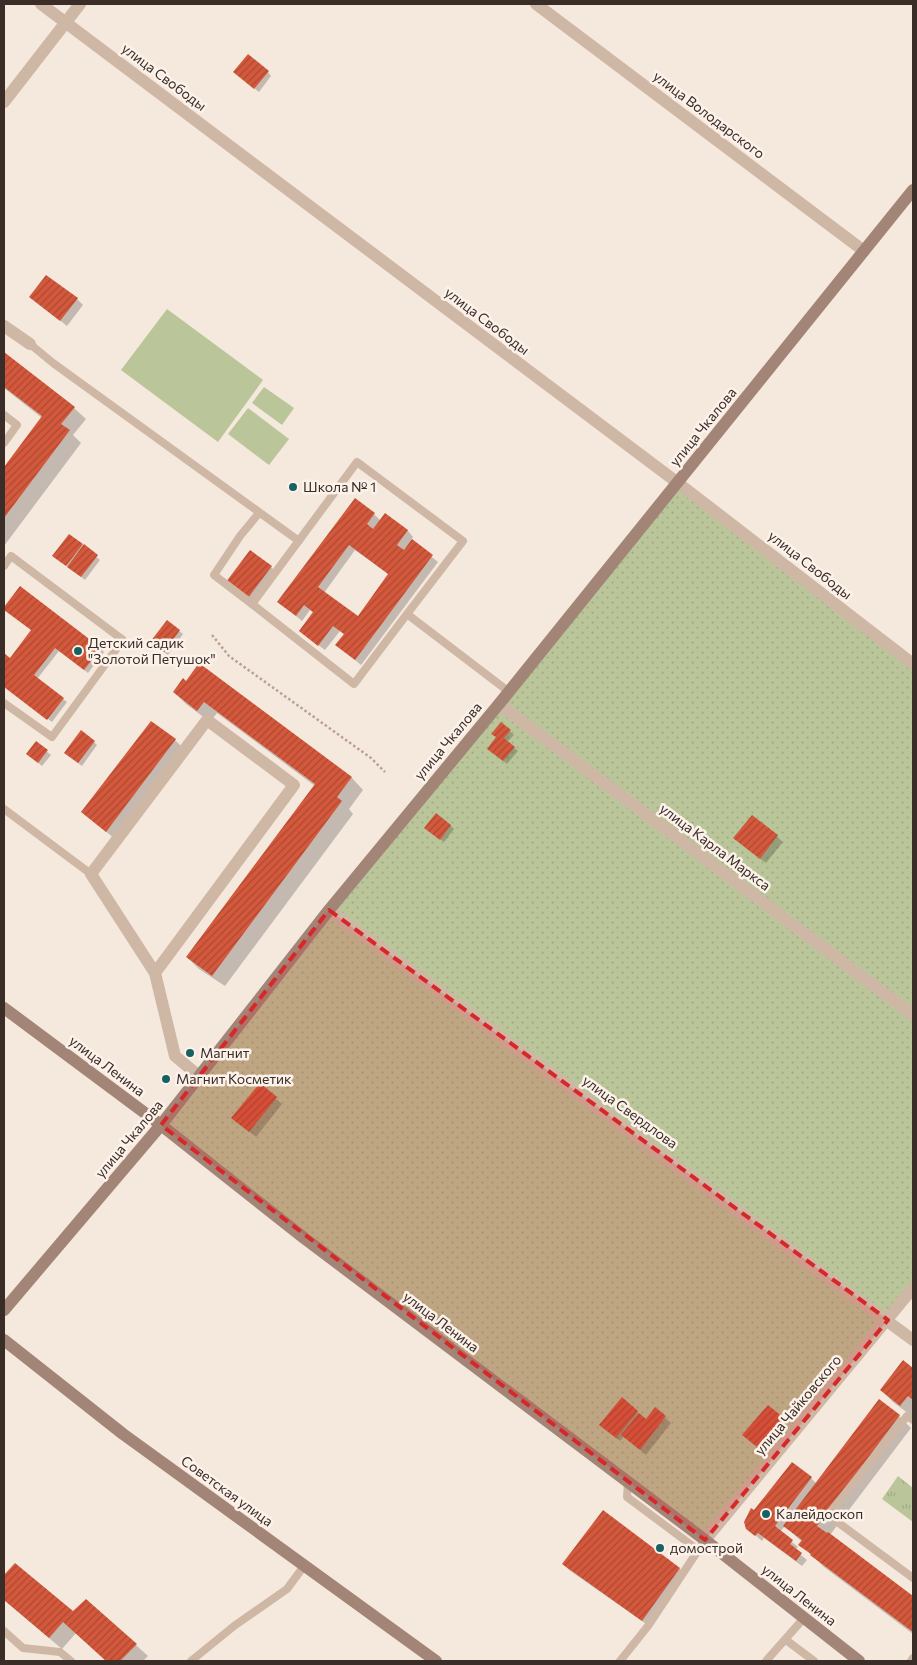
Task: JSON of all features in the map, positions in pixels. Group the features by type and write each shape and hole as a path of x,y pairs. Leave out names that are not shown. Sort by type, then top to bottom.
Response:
{"main road":[{"name":"улица Чкалова","path":"4,1310 161,1125 329,910 678,483 913,190"},
{"name":"улица Ленина","path":"4,1008 161,1125 304,1238 628,1482 701,1545 804,1618 859,1661"},
{"name":"Советская улица","path":"4,1340 123,1434 436,1661"}],"street":[{"name":"улица Свободы","path":"41,4 678,483 913,664"},
{"path":"4,102 80,4"},
{"name":"улица Володарского","path":"536,4 864,251"},
{"path":"4,326 30,344"},
{"name":"улица Карла Маркса","path":"498,704 913,1015"},
{"path":"155,973 294,785 207,720 91,874 155,973 175,1056 199,1076"},
{"name":"улица Свердлова","path":"329,910 913,1340"},
{"name":"улица Чайковского","path":"701,1545 913,1288"}],"lane":[{"path":"30,344 53,363 299,541"},
{"path":"4,415 17,425 4,443"},
{"path":"252,604 357,462 463,541 354,684 214,575 240,536 259,513"},
{"path":"4,566 11,556 123,640 52,737 4,703"},
{"path":"407,614 508,691"},
{"path":"4,809 91,874"},
{"path":"913,1420 907,1416 828,1515 913,1578"},
{"path":"620,1661 648,1626 701,1545"},
{"path":"190,1661 234,1626 287,1589 304,1566"},
{"path":"766,1661 804,1618"},
{"path":"4,1631 23,1648 60,1652 70,1661"},
{"path":"786,1640 814,1661"}],"path":[{"path":"212,635 229,656 371,758 385,772"}],"highlighted area":[{"path":"329,910 888,1320 705,1540 161,1125"}],"green space":[{"path":"167,309 263,380 218,442 121,370"},
{"path":"264,387 294,408 282,425 252,403"},
{"path":"248,408 289,439 269,465 228,434"},
{"path":"678,483 913,664 913,1288 705,1540 161,1125"},
{"path":"898,1476 913,1488 913,1522 882,1499"}],"building":[{"path":"248,54 269,71 254,89 233,72"},
{"path":"46,275 78,298 60,321 29,297"},
{"path":"4,352 75,407 61,424 70,430 4,518 4,467 42,416 4,387"},
{"path":"355,498 375,513 367,524 373,529 385,513 408,530 397,545 404,550 412,539 433,555 355,660 335,645 344,634 333,626 318,646 299,631 313,612 304,605 296,616 277,602","holes":["349,545 388,574 358,616 318,587"]},
{"path":"69,534 83,544 66,566 52,556"},
{"path":"84,544 98,555 81,577 67,567"},
{"path":"250,550 272,566 248,598 226,582"},
{"name":"Детский садик \"Золотой Петушок\"","path":"20,586 101,648 84,670 55,648 34,675 64,698 47,720 4,687 4,653 10,658 31,630 4,610 4,607"},
{"path":"167,620 180,630 164,652 150,642"},
{"path":"199,663 352,777 337,797 342,801 212,976 186,957 315,784 204,702 197,711 173,692 183,678 186,681"},
{"path":"151,721 176,739 106,832 81,812"},
{"path":"501,722 511,730 504,738 515,747 503,761 487,749 496,737 491,734"},
{"path":"81,730 95,741 78,763 64,753"},
{"path":"36,741 48,750 38,763 26,754"},
{"path":"436,813 451,825 440,840 424,828"},
{"path":"752,815 778,835 760,859 733,838"},
{"path":"260,1083 277,1097 249,1132 231,1118"},
{"path":"903,1360 913,1368 913,1400 908,1396 900,1406 880,1390"},
{"path":"622,1397 638,1411 616,1438 599,1425"},
{"path":"879,1399 900,1415 817,1526 828,1532 913,1596 913,1632 810,1555 798,1545 802,1540 783,1526"},
{"path":"768,1405 784,1418 757,1447 742,1435"},
{"path":"655,1407 666,1416 640,1450 621,1435 639,1413 646,1419"},
{"name":"Калейдоскоп","path":"792,1462 812,1477 775,1526 793,1540 790,1544 802,1553 796,1561 758,1533 755,1536 746,1529 744,1522 751,1508 754,1510"},
{"path":"603,1510 680,1568 642,1621 562,1564"},
{"path":"15,1563 73,1611 86,1599 137,1644 120,1661 106,1661 63,1622 49,1638 4,1600 4,1575"}],"place":[{"name":"Школа № 1","path":"293,487"},
{"name":"Детский садик \"Золотой Петушок\"","path":"78,651"},
{"name":"Магнит","path":"190,1053"},
{"name":"Магнит Косметик","path":"166,1079"},
{"name":"Калейдоскоп","path":"766,1514"},
{"name":"домострой","path":"660,1548"}]}
